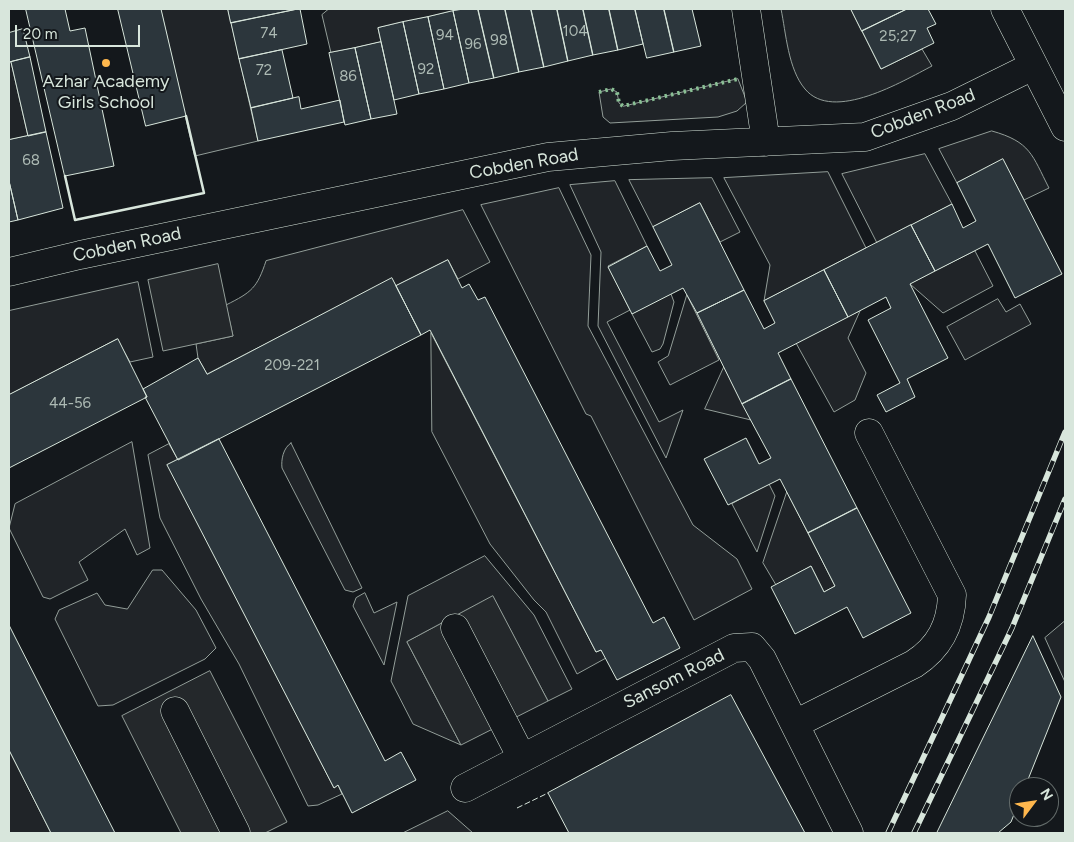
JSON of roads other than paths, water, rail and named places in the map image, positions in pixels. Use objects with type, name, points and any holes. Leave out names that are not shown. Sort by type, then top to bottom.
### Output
[{"type":"street","points":[[746,9],[766,142]]},
{"type":"street","points":[[1005,9],[1065,127]]},
{"type":"street","name":"Cobden Road","points":[[9,272],[80,255],[548,157],[672,146],[865,137],[952,106],[1033,66]]},
{"type":"street","points":[[795,724],[914,664],[928,654],[943,635],[952,611],[952,595],[869,433]]},
{"type":"street","points":[[455,628],[522,758]]},
{"type":"street","name":"Sansom Road","points":[[465,788],[734,648],[752,647],[762,659],[849,833]]},
{"type":"street","points":[[175,711],[236,833]]},
{"type":"railway","points":[[888,833],[989,617],[1065,432]]},
{"type":"railway","points":[[914,833],[1012,628],[1065,499]]},
{"type":"place","name":"Azhar Academy Girls School","points":[[106,63]]}]
